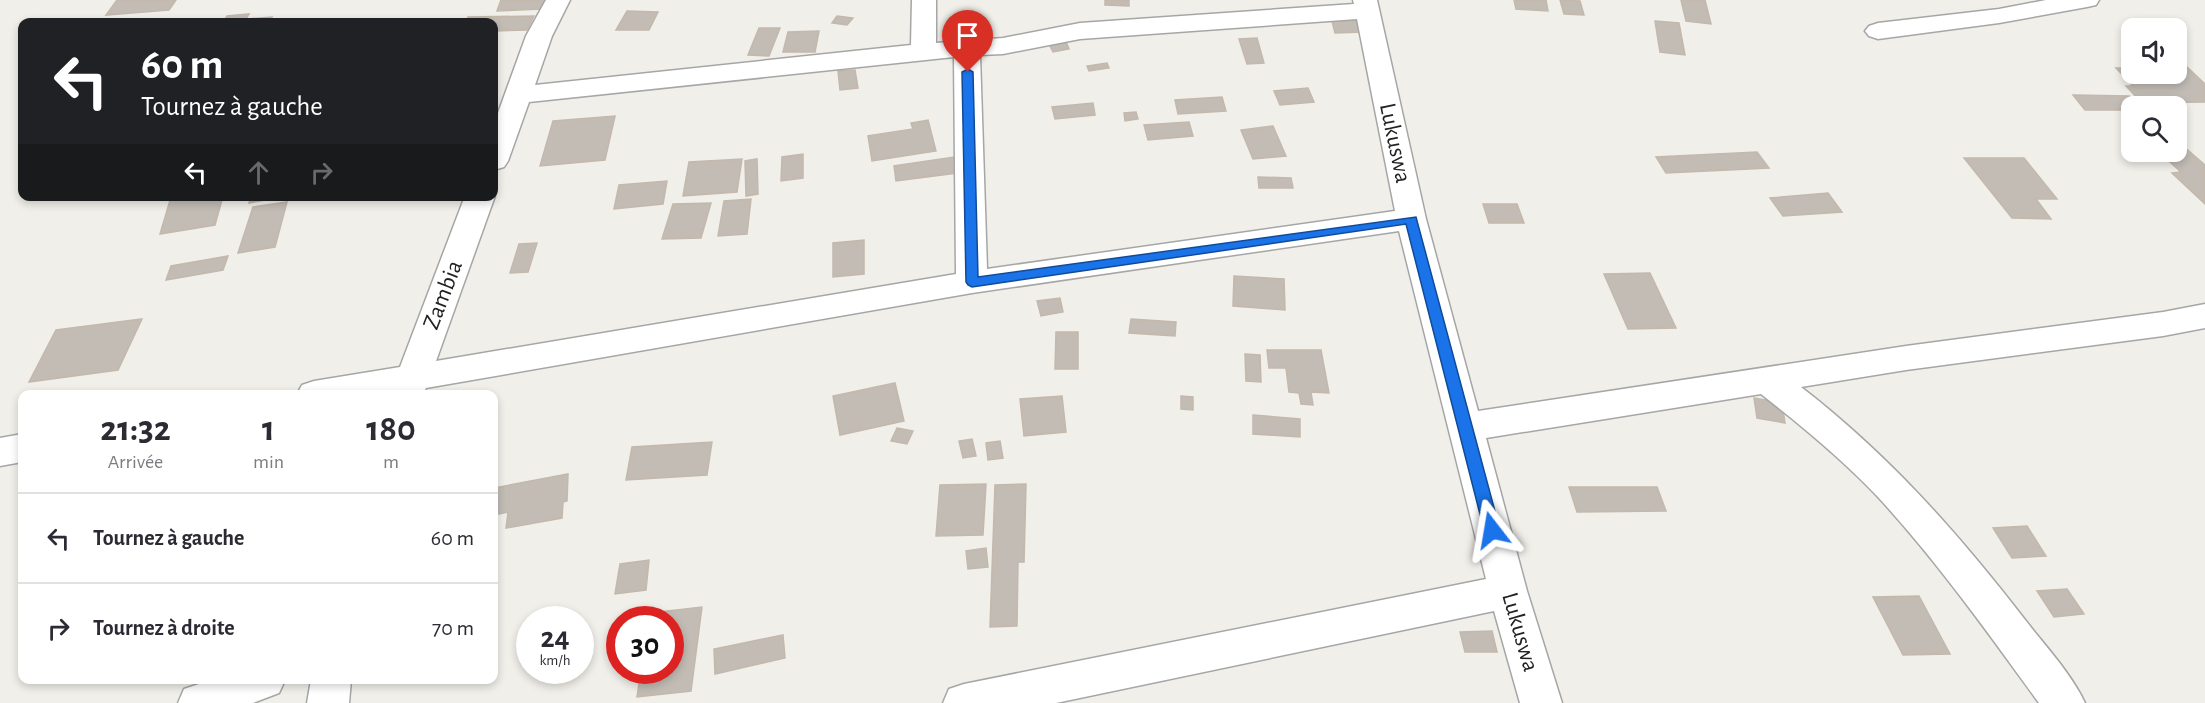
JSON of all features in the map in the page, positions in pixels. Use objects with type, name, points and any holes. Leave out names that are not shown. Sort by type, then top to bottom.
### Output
[{"type":"street","points":[[498,150],[539,36],[558,0]]},
{"type":"street","points":[[924,0],[922,32],[924,51]]},
{"type":"street","points":[[1878,31],[1999,16],[2087,0]]},
{"type":"street","points":[[519,95],[924,51],[1003,46],[1080,31],[1366,6]]},
{"type":"street","name":"Lukuswa","points":[[1366,6],[1411,219],[1508,591],[1540,703]]},
{"type":"street","points":[[967,49],[972,282]]},
{"type":"street","name":"Zambia","points":[[409,386],[478,201]]},
{"type":"street","points":[[362,390],[409,386],[972,282],[1411,219]]},
{"type":"street","points":[[1466,427],[1918,356],[2163,324],[2205,316]]},
{"type":"street","points":[[1767,380],[1823,423],[1906,502],[2000,618],[2064,703]]},
{"type":"street","points":[[0,452],[18,449]]},
{"type":"street","points":[[964,703],[1508,591]]},
{"type":"street","points":[[199,703],[254,684]]},
{"type":"street","points":[[328,703],[330,684]]},
{"type":"building","points":[[117,0],[176,0],[169,10],[106,15]]},
{"type":"building","points":[[501,0],[545,0],[541,9],[497,11]]},
{"type":"building","points":[[1105,0],[1129,0],[1129,6],[1105,5]]},
{"type":"building","points":[[1514,0],[1546,0],[1548,11],[1516,9]]},
{"type":"building","points":[[1560,0],[1580,1],[1584,15],[1564,14]]},
{"type":"building","points":[[1681,0],[1705,0],[1711,24],[1686,21]]},
{"type":"building","points":[[627,11],[658,12],[649,30],[616,30]]},
{"type":"building","points":[[249,14],[247,18],[226,18]]},
{"type":"building","points":[[534,16],[527,30],[498,31],[498,18],[468,17]]},
{"type":"building","points":[[837,16],[853,18],[847,25],[832,23]]},
{"type":"building","points":[[1358,20],[1363,32],[1335,33],[1332,21]]},
{"type":"building","points":[[1655,21],[1679,23],[1685,55],[1660,52]]},
{"type":"building","points":[[759,28],[780,28],[769,56],[748,55]]},
{"type":"building","points":[[819,31],[815,52],[783,52],[788,32]]},
{"type":"building","points":[[1257,38],[1264,63],[1247,64],[1239,39]]},
{"type":"building","points":[[1065,39],[1069,49],[1053,52],[1048,42]]},
{"type":"building","points":[[1107,63],[1109,68],[1089,71],[1087,66]]},
{"type":"building","points":[[2187,67],[2205,84],[2205,102],[2187,102],[2187,96],[2135,96],[2126,86],[2133,86],[2131,84],[2187,84]]},
{"type":"building","points":[[855,70],[858,88],[840,90],[838,71]]},
{"type":"building","points":[[1308,88],[1314,102],[1280,105],[1274,91]]},
{"type":"building","points":[[2073,95],[2129,96],[2121,96],[2121,110],[2085,110]]},
{"type":"building","points":[[1222,97],[1226,111],[1178,114],[1175,100]]},
{"type":"building","points":[[1093,103],[1095,115],[1055,119],[1052,107]]},
{"type":"building","points":[[1136,112],[1138,119],[1125,121],[1124,113]]},
{"type":"building","points":[[615,116],[605,160],[540,166],[553,121]]},
{"type":"building","points":[[928,120],[936,151],[872,161],[868,136],[913,129],[911,123]]},
{"type":"building","points":[[1189,122],[1193,136],[1148,140],[1144,125]]},
{"type":"building","points":[[1273,126],[1286,156],[1253,159],[1241,130]]},
{"type":"building","points":[[2187,149],[2205,165],[2205,204],[2172,173],[2181,172],[2170,162],[2187,162]]},
{"type":"building","points":[[1757,152],[1769,168],[1666,173],[1656,157]]},
{"type":"building","points":[[803,154],[803,178],[781,181],[782,157]]},
{"type":"building","points":[[961,156],[965,172],[896,181],[894,166]]},
{"type":"building","points":[[1964,158],[2024,158],[2057,199],[2036,199],[2051,219],[2012,218]]},
{"type":"building","points":[[742,159],[737,192],[683,196],[689,162]]},
{"type":"building","points":[[757,159],[758,194],[746,196],[745,161]]},
{"type":"building","points":[[1258,177],[1291,178],[1293,188],[1259,188]]},
{"type":"building","points":[[667,181],[663,204],[614,209],[619,185]]},
{"type":"building","points":[[1828,193],[1842,212],[1783,216],[1770,198]]},
{"type":"building","points":[[751,199],[747,234],[718,236],[724,201]]},
{"type":"building","points":[[170,201],[222,201],[215,225],[160,234]]},
{"type":"building","points":[[287,202],[275,247],[238,253],[253,207]]},
{"type":"building","points":[[711,203],[701,238],[662,239],[673,204]]},
{"type":"building","points":[[1483,204],[1517,204],[1524,223],[1489,223]]},
{"type":"building","points":[[864,240],[864,274],[833,277],[833,243]]},
{"type":"building","points":[[537,243],[528,272],[510,273],[519,244]]},
{"type":"building","points":[[228,256],[223,270],[166,280],[171,266]]},
{"type":"building","points":[[1650,273],[1676,328],[1628,329],[1604,274]]},
{"type":"building","points":[[1234,276],[1284,279],[1285,310],[1233,306]]},
{"type":"building","points":[[1060,298],[1063,312],[1041,316],[1037,301]]},
{"type":"building","points":[[142,319],[118,370],[29,382],[56,330]]},
{"type":"building","points":[[1131,319],[1176,322],[1175,336],[1129,333]]},
{"type":"building","points":[[1056,332],[1078,332],[1078,369],[1055,369]]},
{"type":"building","points":[[1267,350],[1321,350],[1329,393],[1311,392],[1313,405],[1301,404],[1299,393],[1289,392],[1286,368],[1269,368]]},
{"type":"building","points":[[1245,354],[1260,355],[1261,382],[1246,381]]},
{"type":"building","points":[[895,383],[904,421],[840,435],[833,396]]},
{"type":"building","points":[[1062,396],[1066,432],[1024,436],[1020,399]]},
{"type":"building","points":[[1181,396],[1193,397],[1193,410],[1181,409]]},
{"type":"building","points":[[1754,398],[1782,403],[1785,423],[1757,418]]},
{"type":"building","points":[[1253,415],[1300,419],[1300,437],[1253,434]]},
{"type":"building","points":[[897,428],[913,431],[907,444],[891,441]]},
{"type":"building","points":[[972,439],[976,456],[963,458],[959,441]]},
{"type":"building","points":[[1000,441],[1003,458],[988,460],[986,443]]},
{"type":"building","points":[[712,442],[707,475],[626,480],[632,447]]},
{"type":"building","points":[[568,474],[567,501],[563,502],[562,518],[506,528],[508,512],[498,514],[498,487]]},
{"type":"building","points":[[986,484],[983,535],[936,536],[940,485]]},
{"type":"building","points":[[1026,484],[1024,562],[1018,562],[1017,626],[990,627],[995,485]]},
{"type":"building","points":[[1569,487],[1657,487],[1666,511],[1577,512]]},
{"type":"building","points":[[2027,526],[2046,556],[2012,558],[1993,528]]},
{"type":"building","points":[[986,548],[988,567],[968,569],[966,551]]},
{"type":"building","points":[[649,560],[646,590],[615,594],[620,564]]},
{"type":"building","points":[[2067,589],[2084,614],[2054,617],[2037,591]]},
{"type":"building","points":[[1919,596],[1950,654],[1903,655],[1873,597]]},
{"type":"building","points":[[702,607],[691,691],[637,697],[639,684],[684,684],[684,609]]},
{"type":"building","points":[[1492,631],[1497,652],[1465,652],[1460,632]]},
{"type":"building","points":[[783,635],[785,658],[715,674],[714,649]]},
{"type":"route","points":[[968,72],[972,282],[1411,219],[1492,530]]}]
